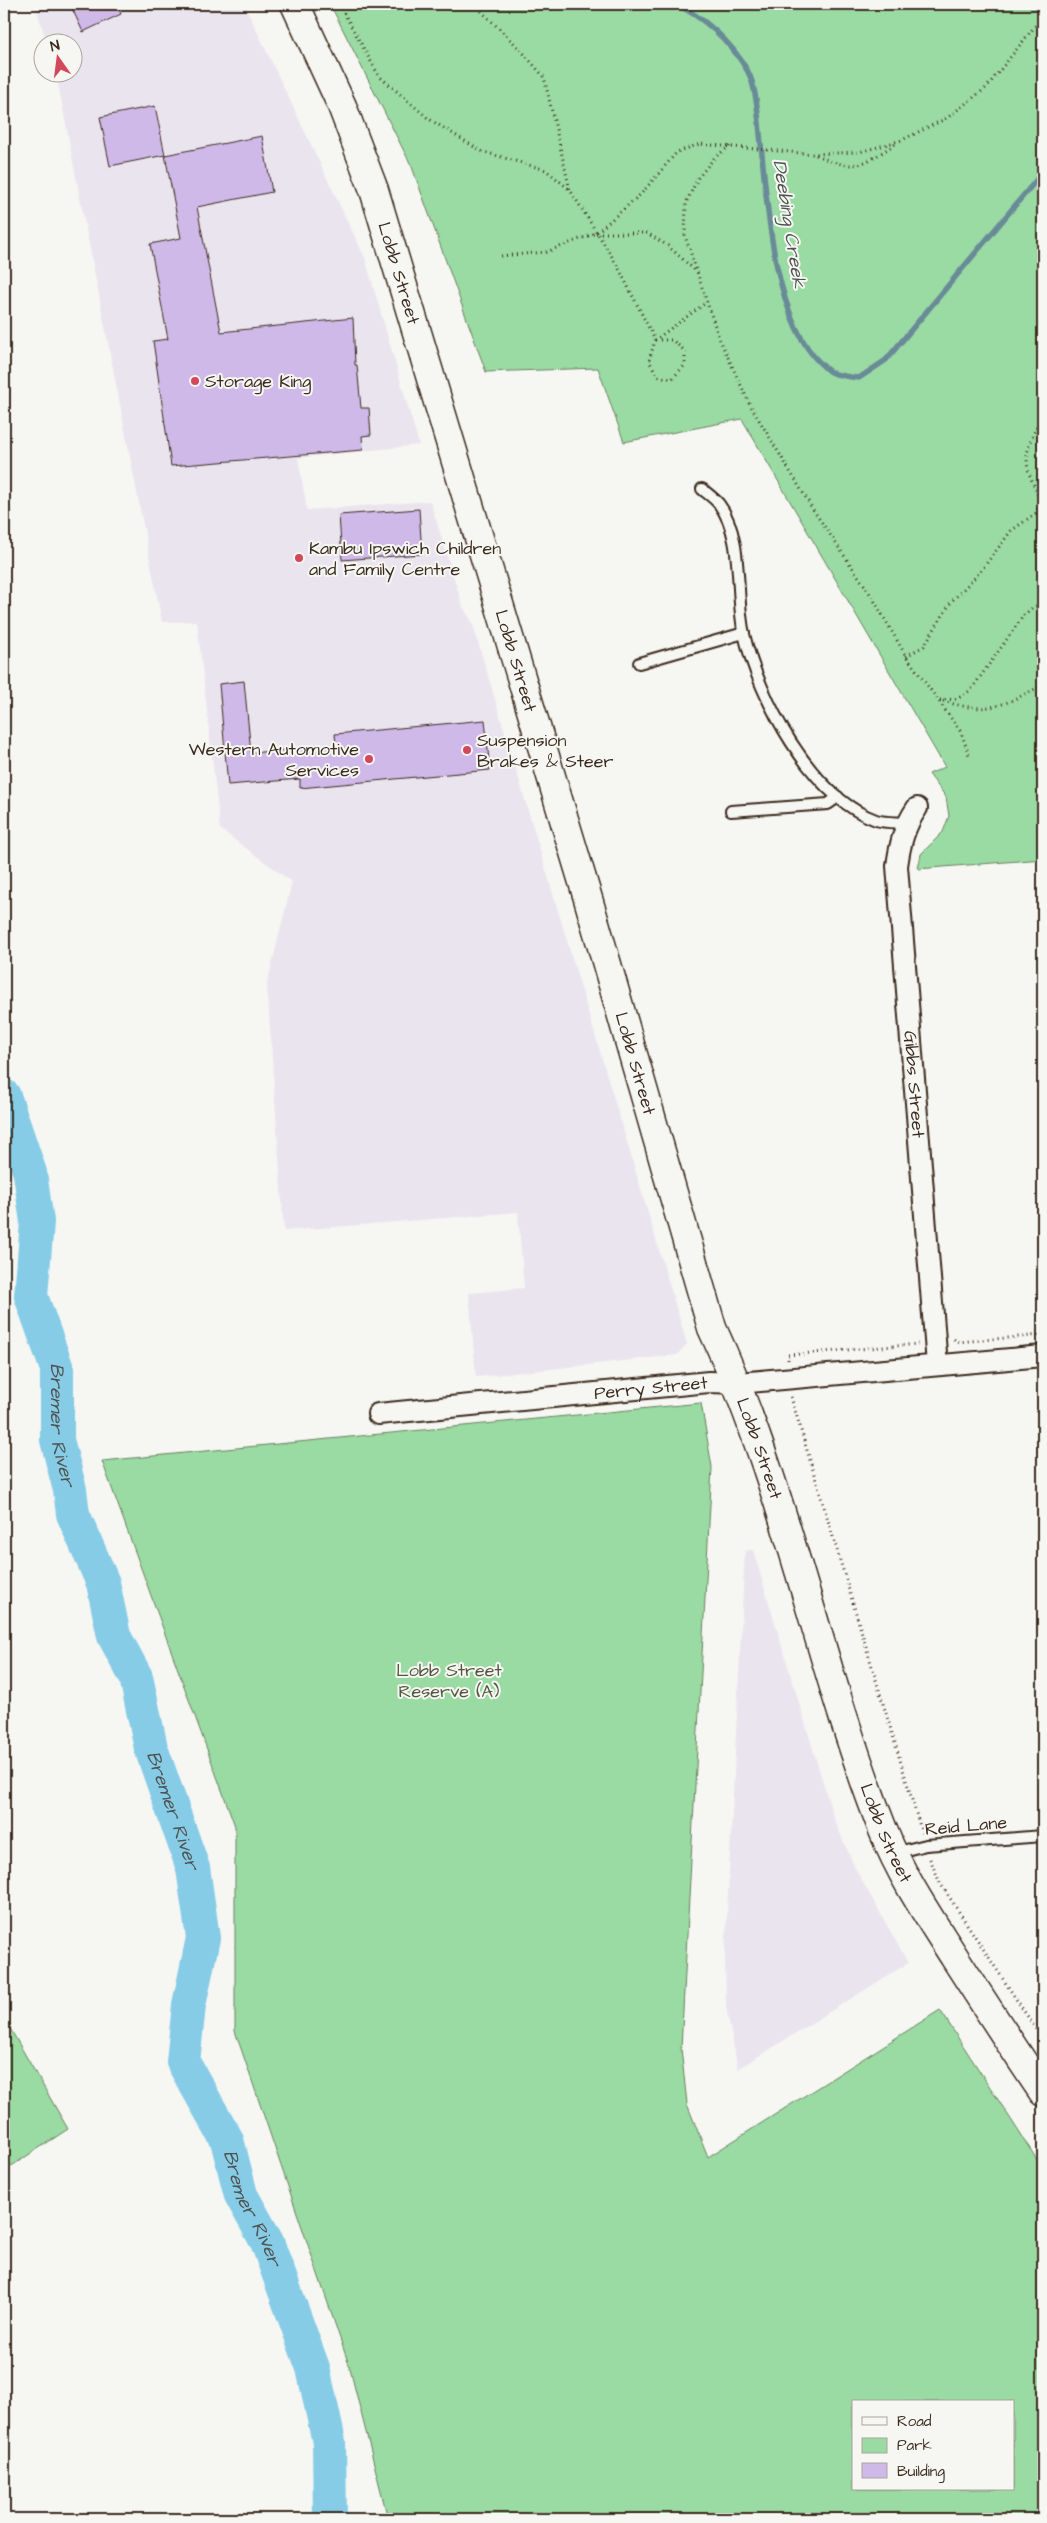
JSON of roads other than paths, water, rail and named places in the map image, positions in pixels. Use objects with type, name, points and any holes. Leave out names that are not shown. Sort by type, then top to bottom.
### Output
[{"type":"main road","name":"Lobb Street","points":[[295,4],[359,147],[390,240],[589,902],[712,1328],[738,1383],[768,1467],[861,1770],[893,1854],[916,1898],[1043,2092]]},
{"type":"street","name":"Gibbs Street","points":[[912,816],[897,866],[937,1365]]},
{"type":"street","name":"Perry Street","points":[[378,1414],[710,1382],[738,1383],[1043,1356]]},
{"type":"lane","points":[[702,488],[718,504],[731,533],[738,572],[744,633],[762,691],[780,725],[798,752],[838,797],[877,820],[912,816]]},
{"type":"lane","points":[[639,663],[744,633]]},
{"type":"lane","points":[[731,811],[828,804],[838,797]]},
{"type":"lane","name":"Reid Lane","points":[[893,1854],[926,1845],[1043,1836]]},
{"type":"waterway","name":"Deebing Creek","points":[[675,4],[686,9],[716,31],[741,60],[750,77],[757,106],[770,229],[783,291],[793,320],[805,344],[828,371],[842,376],[859,378],[886,360],[1043,172]]},
{"type":"waterway","name":"Bremer River","points":[[4,1096],[30,1173],[37,1222],[31,1296],[57,1369],[57,1440],[70,1490],[73,1514],[103,1583],[114,1636],[136,1677],[151,1748],[193,1868],[203,1938],[189,2005],[183,2062],[227,2140],[241,2195],[267,2242],[313,2368],[329,2442],[330,2519]]},
{"type":"place","name":"Storage King","points":[[195,381]]},
{"type":"place","name":"Kambu Ipswich Children and Family Centre","points":[[299,558]]},
{"type":"place","name":"Suspension Brakes & Steer","points":[[467,750]]},
{"type":"place","name":"Western Automotive Services","points":[[369,759]]},
{"type":"park label","name":"Lobb Street Reserve (A)","points":[[449,1680]]}]
